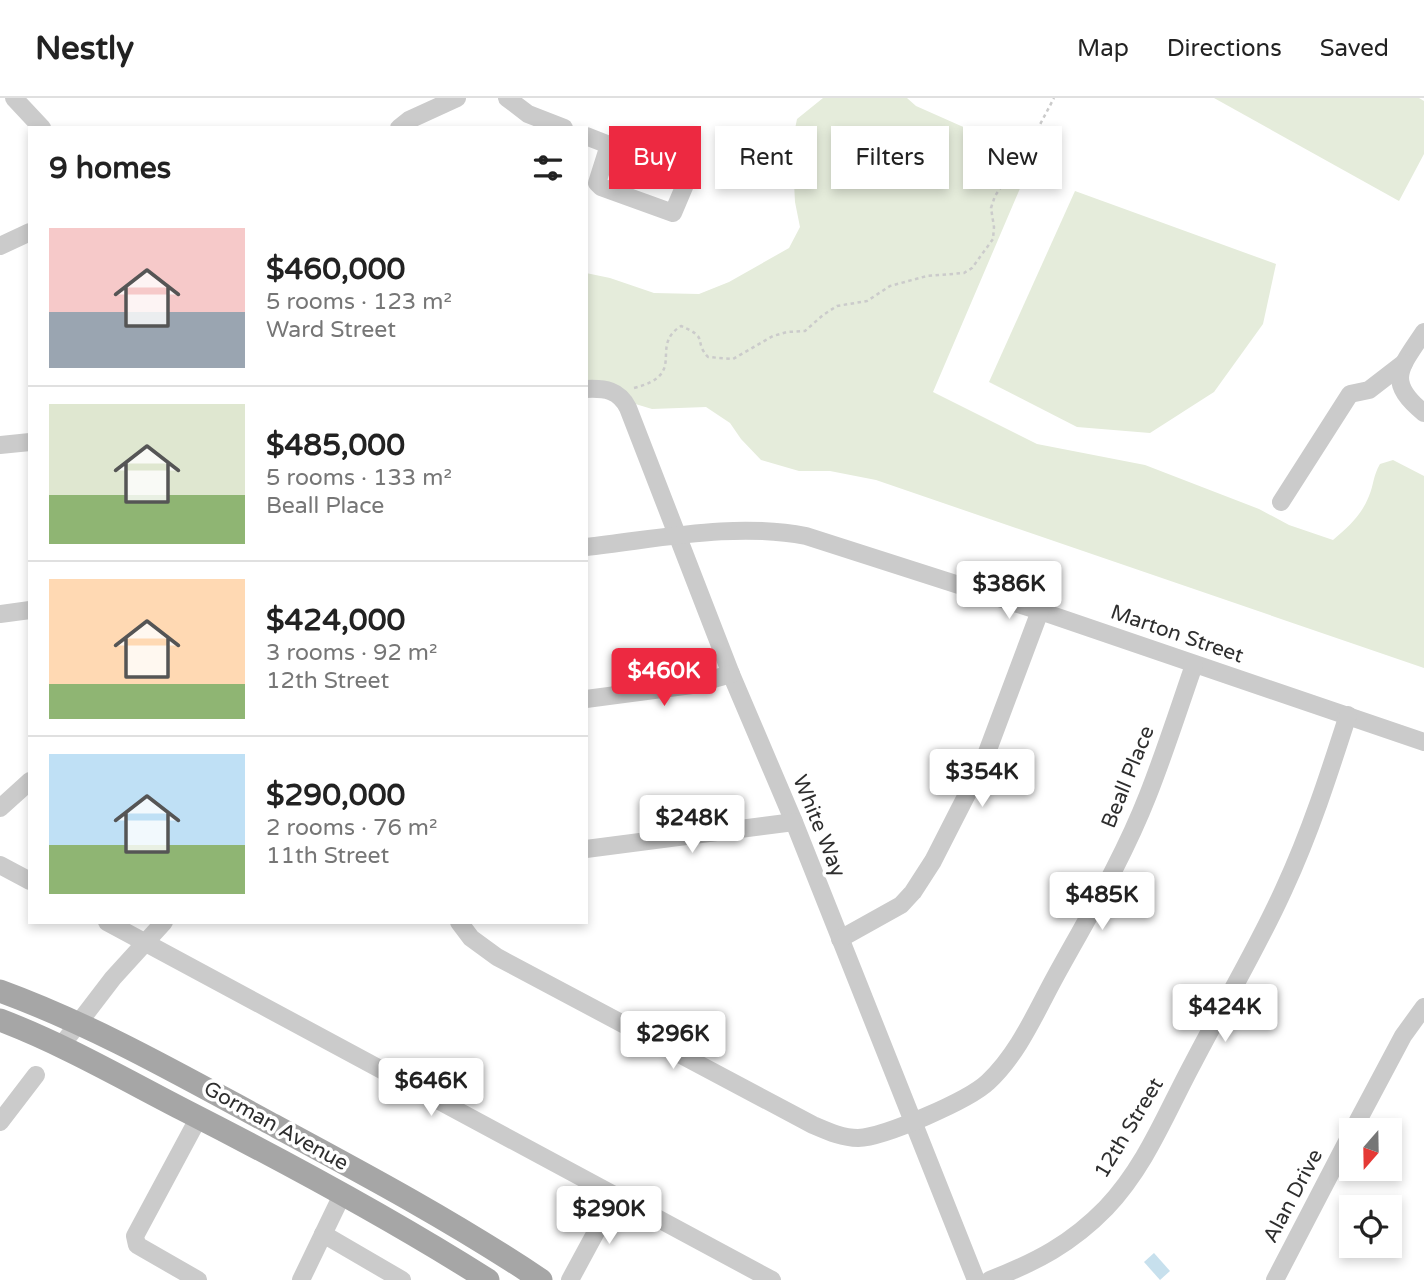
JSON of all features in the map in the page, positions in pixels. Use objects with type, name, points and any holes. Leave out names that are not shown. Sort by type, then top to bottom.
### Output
[{"type":"main road","name":"Gorman Avenue","points":[[0,991],[79,1023],[335,1158],[474,1237],[541,1280]]},
{"type":"main road","name":"Gorman Avenue","points":[[0,1020],[61,1046],[199,1118],[429,1243],[488,1280]]},
{"type":"street","points":[[15,98],[40,126]]},
{"type":"street","points":[[401,126],[457,98]]},
{"type":"street","points":[[507,98],[525,121],[553,126]]},
{"type":"street","points":[[588,137],[609,145],[682,174],[687,180],[673,213],[601,187],[597,183],[609,145]]},
{"type":"street","points":[[0,246],[28,233]]},
{"type":"street","points":[[1424,332],[1399,375],[1399,385],[1412,404],[1424,413]]},
{"type":"street","points":[[1281,502],[1350,394],[1369,390],[1404,363]]},
{"type":"street","points":[[588,389],[604,389],[615,393]]},
{"type":"street","name":"White Way","points":[[615,393],[624,400],[628,408],[731,674],[794,822],[976,1280]]},
{"type":"street","points":[[0,445],[28,442]]},
{"type":"street","name":"Marton Street","points":[[588,547],[752,530],[806,536],[1040,611],[1424,742]]},
{"type":"street","points":[[0,614],[28,610]]},
{"type":"street","points":[[840,939],[901,905],[924,876],[983,763],[1040,611]]},
{"type":"street","name":"Beall Place","points":[[460,924],[471,938],[497,957],[813,1125],[834,1134],[857,1138],[888,1131],[975,1093],[1010,1057],[1129,837],[1147,796],[1194,665]]},
{"type":"street","points":[[588,699],[692,685],[731,674]]},
{"type":"street","name":"12th Street","points":[[990,1280],[1035,1261],[1072,1238],[1107,1206],[1137,1168],[1167,1116],[1283,892],[1324,789],[1348,715]]},
{"type":"street","points":[[0,808],[28,783]]},
{"type":"street","points":[[588,849],[794,822]]},
{"type":"street","points":[[0,865],[28,880]]},
{"type":"street","points":[[111,924],[772,1280]]},
{"type":"street","points":[[61,1046],[113,978],[162,924]]},
{"type":"street","name":"Alan Drive","points":[[1359,1118],[1403,1036],[1424,1007]]},
{"type":"street","points":[[0,1122],[36,1075]]},
{"type":"street","points":[[198,1280],[146,1252],[137,1245],[135,1236],[199,1118]]},
{"type":"street","name":"Alan Drive","points":[[1275,1280],[1339,1157]]},
{"type":"street","points":[[301,1280],[342,1195]]},
{"type":"street","points":[[570,1280],[616,1195]]},
{"type":"street","points":[[323,1234],[402,1280]]},
{"type":"path","points":[[615,393],[648,384],[657,378],[665,369],[666,342],[671,332],[681,326],[694,331],[701,339],[702,351],[708,357],[733,359],[773,336],[805,331],[837,306],[867,300],[890,286],[927,276],[964,274],[972,268],[993,239],[991,208],[995,196],[1027,149],[1054,98]]},
{"type":"green space","points":[[823,98],[907,98],[916,106],[963,127],[963,189],[1020,189],[933,392],[1037,444],[1145,465],[1259,509],[1289,525],[1333,540],[1362,509],[1380,464],[1393,460],[1424,476],[1424,668],[876,480],[830,471],[799,471],[761,460],[730,423],[706,407],[652,409],[588,390],[588,273],[654,293],[699,294],[729,282],[789,248],[800,227],[794,189],[817,189],[817,126],[796,126],[797,119]]},
{"type":"green space","points":[[1214,98],[1419,98],[1424,101],[1424,154],[1399,201]]},
{"type":"green space","points":[[1075,191],[1276,264],[1263,324],[1214,392],[1150,433],[1077,427],[989,382]]},
{"type":"water","points":[[1154,1253],[1170,1271],[1160,1280],[1144,1262]]}]
